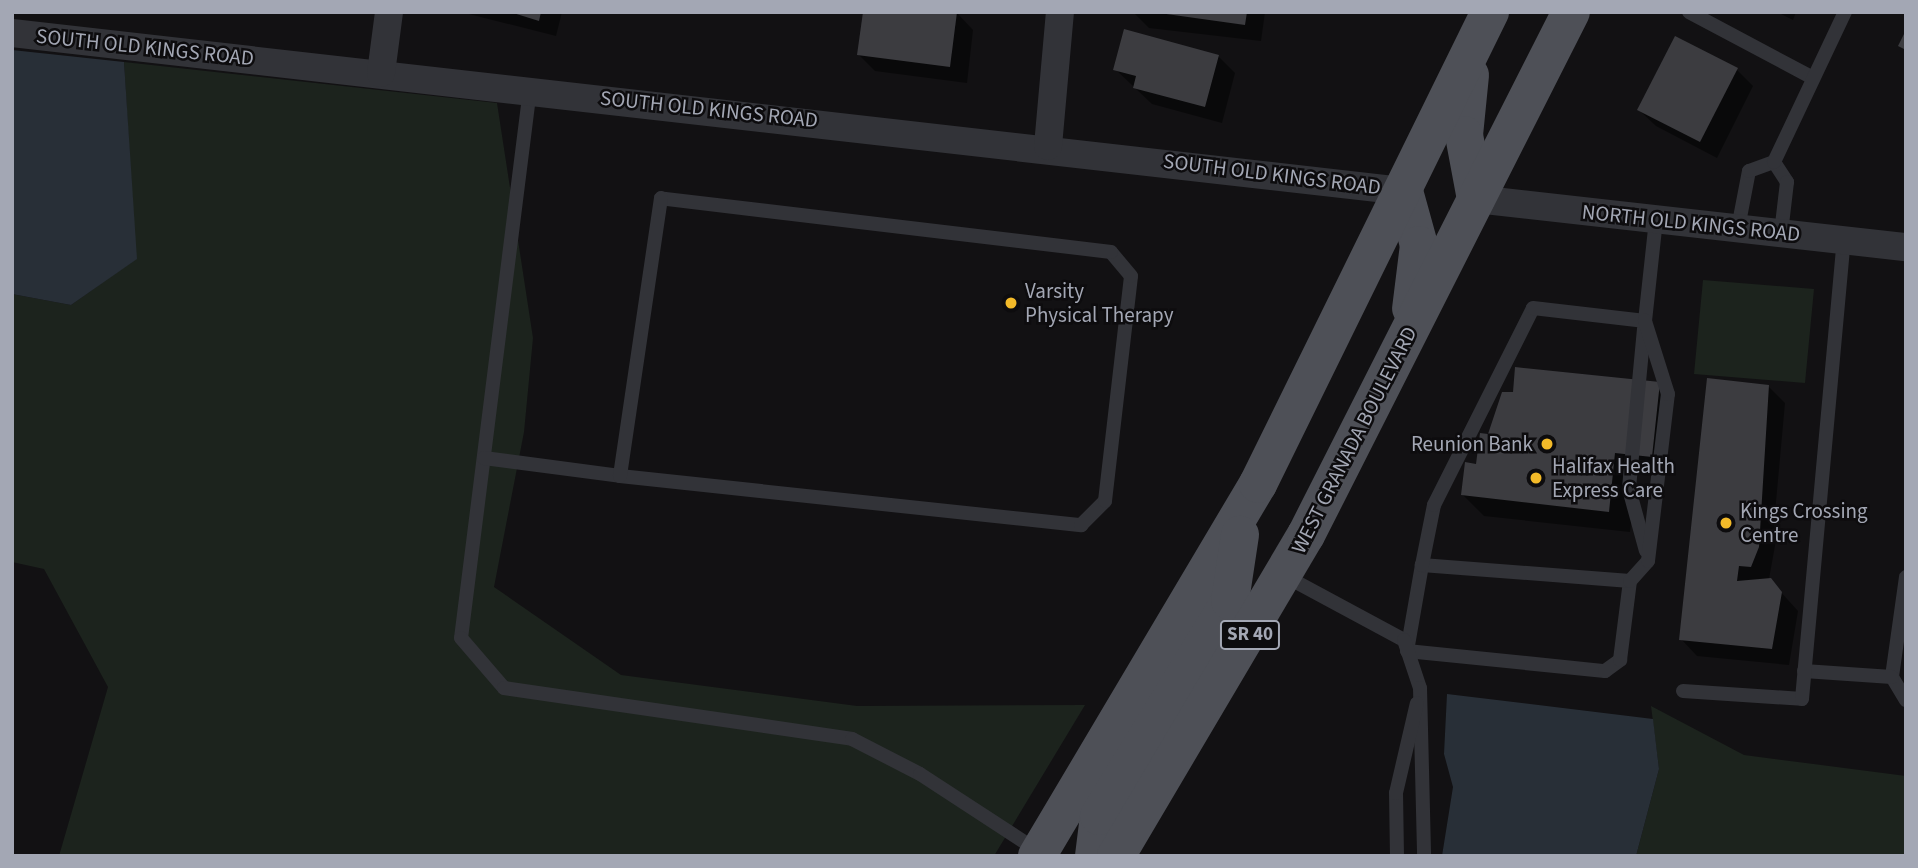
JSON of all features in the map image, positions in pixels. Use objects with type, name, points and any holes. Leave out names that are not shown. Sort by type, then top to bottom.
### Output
[{"type":"main road","name":"WEST GRANADA BOULEVARD","points":[[1116,856],[1283,576],[1571,12]]},
{"type":"main road","points":[[1476,199],[1464,135],[1482,29]]},
{"type":"main road","points":[[1039,855],[1244,509],[1482,29]]},
{"type":"main road","points":[[1404,191],[1419,246],[1408,335]]},
{"type":"main road","points":[[1094,856],[1099,816],[1230,601],[1244,509]]},
{"type":"street","points":[[381,73],[389,12]]},
{"type":"street","points":[[1048,146],[1060,12]]},
{"type":"street","name":"SOUTH OLD KINGS ROAD","points":[[12,33],[1048,146],[1404,191]]},
{"type":"street","name":"NORTH OLD KINGS ROAD","points":[[1476,199],[1906,247]]},
{"type":"lane","points":[[1689,12],[1813,78]]},
{"type":"lane","points":[[1738,228],[1749,171],[1774,162],[1845,12]]},
{"type":"lane","points":[[530,89],[461,638],[504,688],[852,738],[920,774],[1039,855]]},
{"type":"lane","points":[[1774,162],[1787,182],[1781,233]]},
{"type":"lane","points":[[484,458],[620,476],[1081,525],[1105,501],[1131,276],[1111,253],[661,198],[620,476]]},
{"type":"lane","points":[[1648,561],[1629,489],[1656,219]]},
{"type":"lane","points":[[1683,691],[1802,699],[1844,240]]},
{"type":"lane","points":[[1407,651],[1434,505],[1533,307],[1645,321]]},
{"type":"lane","points":[[1407,651],[1613,668],[1620,660],[1630,581],[1648,561],[1668,394],[1645,321]]},
{"type":"lane","points":[[1422,565],[1630,581]]},
{"type":"lane","points":[[1283,576],[1404,640],[1420,688],[1424,856]]},
{"type":"lane","points":[[1906,577],[1892,677],[1906,700]]},
{"type":"lane","points":[[1804,671],[1892,677]]},
{"type":"lane","points":[[1397,856],[1396,793],[1420,688]]},
{"type":"shaded area","points":[[12,50],[124,62],[137,259],[71,305],[12,294]]},
{"type":"shaded area","points":[[124,62],[497,103],[533,338],[524,432],[494,587],[621,675],[857,706],[1085,705],[994,856],[59,856],[108,687],[44,569],[12,562],[12,294],[71,305],[136,259]]},
{"type":"shaded area","points":[[1703,280],[1814,289],[1805,383],[1694,374]]},
{"type":"shaded area","points":[[1447,694],[1653,719],[1659,769],[1636,856],[1442,856],[1453,787],[1444,754]]},
{"type":"shaded area","points":[[1651,706],[1744,755],[1906,776],[1906,856],[1636,856],[1659,769]]},
{"type":"building","points":[[510,12],[541,12],[539,21]]},
{"type":"building","points":[[863,12],[957,12],[950,67],[857,55]]},
{"type":"building","points":[[1152,12],[1247,12],[1245,25]]},
{"type":"building","points":[[1124,29],[1219,55],[1205,107],[1133,88],[1136,76],[1113,70]]},
{"type":"building","points":[[1906,30],[1906,50],[1898,46]]},
{"type":"building","points":[[1675,36],[1738,68],[1700,142],[1637,110]]},
{"type":"building","name":"Reunion Bank","points":[[1515,367],[1660,382],[1652,457],[1615,453],[1609,512],[1461,495],[1465,462],[1476,464],[1480,433],[1488,434],[1502,392],[1513,392]]},
{"type":"building","name":"Kings Crossing Centre","points":[[1707,378],[1769,385],[1759,547],[1751,567],[1739,566],[1737,581],[1771,578],[1782,592],[1772,649],[1679,640]]},
{"type":"place","name":"Varsity Physical Therapy","points":[[1011,303]]},
{"type":"place","name":"Reunion Bank","points":[[1547,444]]},
{"type":"place","name":"Halifax Health Express Care","points":[[1536,478]]},
{"type":"place","name":"Kings Crossing Centre","points":[[1726,523]]}]
